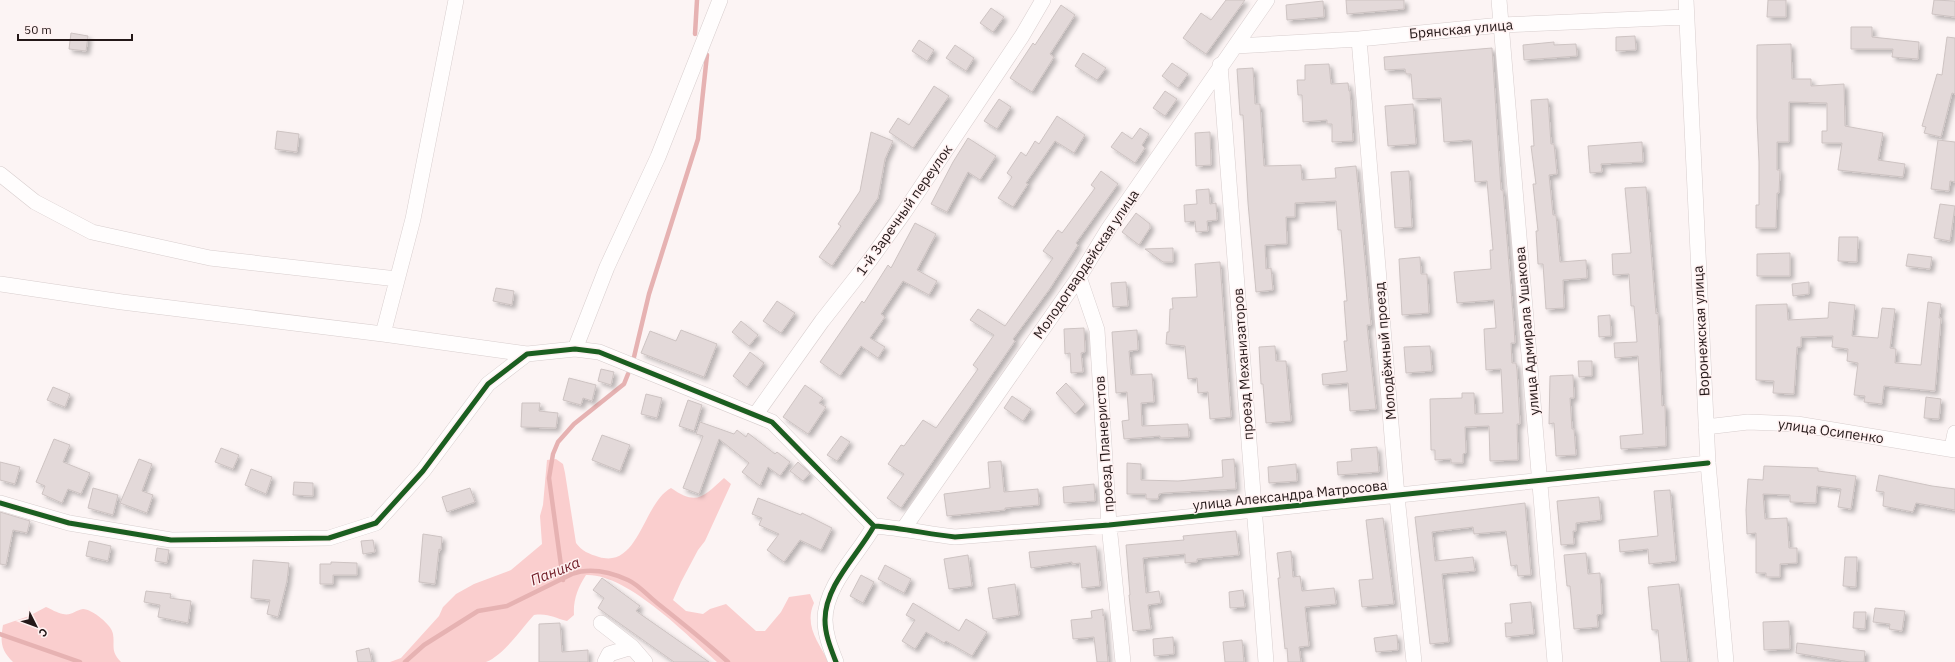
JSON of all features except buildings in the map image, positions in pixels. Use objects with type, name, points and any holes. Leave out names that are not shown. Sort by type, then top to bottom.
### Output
[{"type":"street","points":[[383,334],[413,219],[456,0]]},
{"type":"street","points":[[576,349],[606,267],[658,157],[720,0]]},
{"type":"street","name":"1-й Заречный переулок","points":[[756,414],[822,321],[870,260],[903,214],[1022,36],[1043,0]]},
{"type":"street","name":"Молодогвардейская улица","points":[[904,528],[1079,277],[1109,228],[1220,65],[1236,46],[1267,0]]},
{"type":"street","name":"улица Адмирала Ушакова","points":[[1499,0],[1539,482],[1556,662]]},
{"type":"street","name":"Воронежская улица","points":[[1686,0],[1708,463],[1726,662]]},
{"type":"street","name":"Брянская улица","points":[[1236,46],[1359,39],[1501,25],[1686,17]]},
{"type":"street","name":"Молодёжный проезд","points":[[1359,39],[1397,496],[1414,662]]},
{"type":"street","name":"проезд Механизаторов","points":[[1220,65],[1253,510],[1266,662]]},
{"type":"street","points":[[0,174],[35,202],[92,232],[210,258],[397,279]]},
{"type":"street","name":"проезд Планеристов","points":[[1079,277],[1096,330],[1109,525],[1123,662]]},
{"type":"street","points":[[0,284],[122,302],[383,334],[527,354],[576,349],[599,352],[756,414],[772,422],[874,526],[831,594],[825,620],[829,645],[836,662]]},
{"type":"street","points":[[0,503],[69,523],[171,540],[329,538],[376,523],[423,471],[488,384],[527,354]]},
{"type":"street","name":"улица Осипенко","points":[[1706,427],[1748,422],[1797,424],[1953,449]]},
{"type":"street","points":[[1953,449],[1955,432]]},
{"type":"street","name":"улица Александра Матросова","points":[[874,526],[904,528],[930,534],[955,537],[1109,525],[1539,482],[1708,463]]},
{"type":"street","points":[[601,623],[632,647],[645,662]]},
{"type":"street","points":[[605,662],[609,654],[632,647]]},
{"type":"shaded area","points":[[556,459],[563,464],[576,543],[586,552],[599,557],[612,558],[623,553],[640,533],[654,507],[662,496],[671,488],[680,494],[694,498],[699,497],[711,490],[724,478],[731,484],[705,541],[698,550],[673,600],[686,611],[703,614],[710,609],[726,604],[756,631],[765,631],[781,612],[789,597],[810,594],[814,603],[811,611],[811,626],[829,662],[717,662],[674,623],[638,595],[620,584],[602,577],[586,575],[574,604],[574,615],[567,621],[548,615],[534,615],[506,648],[493,659],[486,662],[390,662],[401,658],[439,616],[443,607],[456,594],[474,584],[511,570],[542,544],[540,516],[543,505],[547,460]]},
{"type":"shaded area","points":[[46,607],[63,614],[69,614],[83,609],[96,615],[112,630],[115,655],[121,662],[13,662],[6,654],[2,645],[3,625],[29,616]]},
{"type":"waterway","points":[[695,34],[697,0]]},
{"type":"waterway","points":[[634,357],[649,294],[698,139],[707,55]]},
{"type":"waterway","points":[[563,580],[549,478],[553,454],[558,442],[574,424],[624,384],[628,374]]},
{"type":"waterway","name":"Паника","points":[[405,662],[424,645],[478,611],[507,606],[572,574],[586,571],[600,571],[628,580],[636,585],[728,662]]},
{"type":"waterway","name":"Паника","points":[[0,634],[80,662]]},
{"type":"cycle path","points":[[0,503],[69,523],[171,540],[329,538],[376,523],[423,471],[488,384],[527,354],[575,349],[599,352],[772,422],[874,526],[836,583],[826,607],[826,631],[836,662]]},
{"type":"cycle path","points":[[874,526],[955,537],[1109,525],[1708,463]]}]
